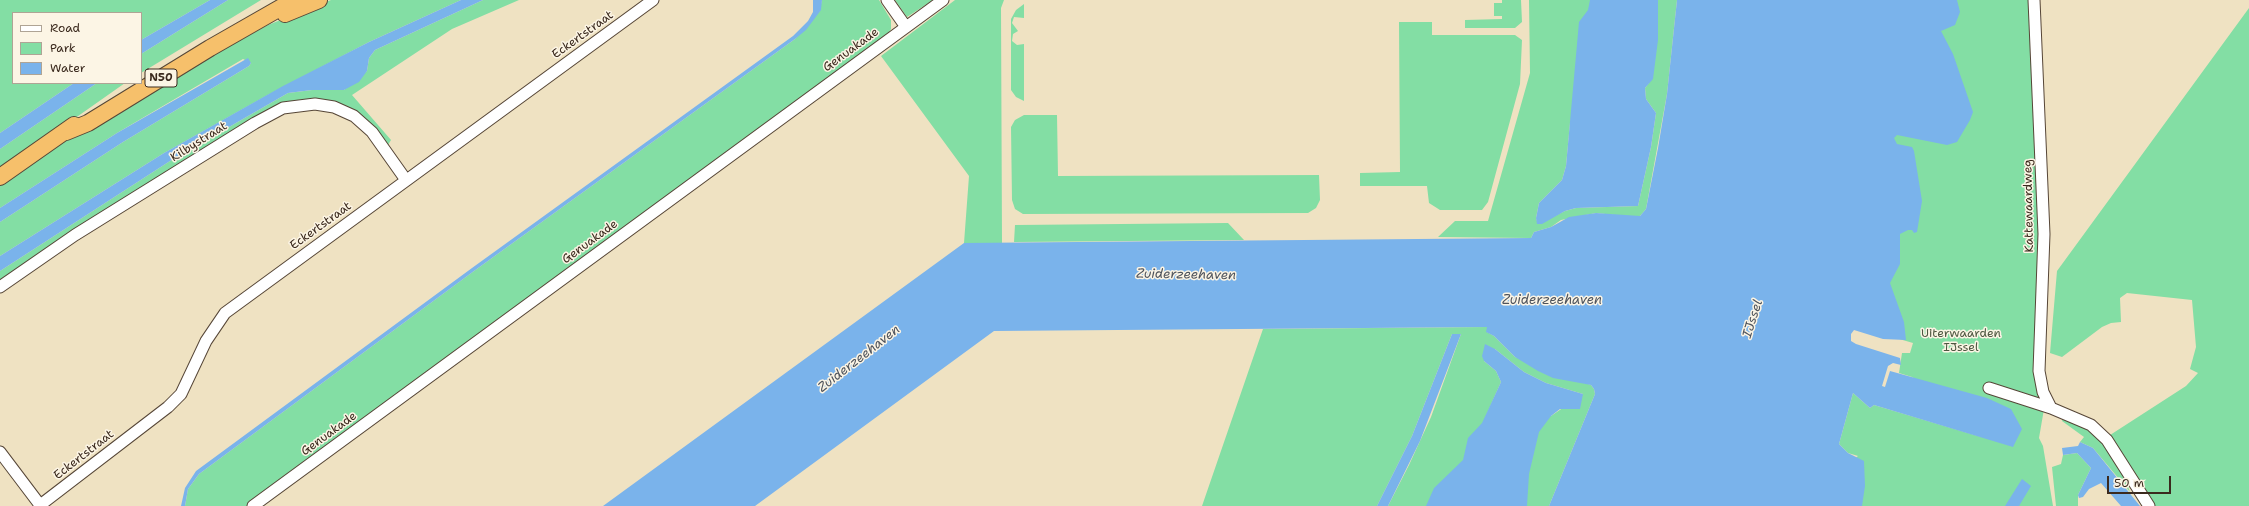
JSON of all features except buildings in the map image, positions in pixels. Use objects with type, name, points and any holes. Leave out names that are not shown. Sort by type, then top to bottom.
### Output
[{"type":"highway","name":"N50","points":[[142,78],[277,0]]},
{"type":"highway","name":"N50","points":[[66,132],[88,123],[294,0]]},
{"type":"highway","name":"N50","points":[[235,34],[319,0]]},
{"type":"highway","name":"N50","points":[[0,177],[66,132],[84,116],[133,84]]},
{"type":"street","name":"Eckertstraat","points":[[40,506],[168,407],[181,394],[206,341],[225,313],[653,0]]},
{"type":"street","points":[[886,0],[906,27]]},
{"type":"street","name":"Genuakade","points":[[253,506],[943,0]]},
{"type":"street","name":"Kattewaardweg","points":[[2034,0],[2044,234],[2039,371],[2043,392],[2051,408]]},
{"type":"street","name":"Kilbystraat","points":[[0,288],[75,235],[255,123],[283,108],[315,104],[334,107],[354,116],[372,132],[406,180]]},
{"type":"street","points":[[1989,388],[2051,408],[2091,425],[2102,434],[2149,506]]},
{"type":"street","points":[[0,452],[40,506]]},
{"type":"green space","points":[[0,0],[210,0],[142,39],[142,12],[12,12],[12,84],[73,84],[0,133]]},
{"type":"green space","points":[[228,0],[261,0],[142,72],[142,53]]},
{"type":"green space","points":[[331,0],[461,0],[369,42],[266,96],[164,153],[0,256],[0,222],[123,142],[249,66],[251,63],[243,59],[117,133],[0,208],[0,182],[43,153],[211,56],[268,25]]},
{"type":"green space","points":[[483,0],[519,0],[452,29],[352,95],[391,140],[388,145],[321,101],[304,99],[285,102],[263,113],[0,283],[0,271],[170,161],[288,93],[312,90],[344,90],[367,71],[369,58],[375,50]]},
{"type":"green space","points":[[822,0],[879,0],[891,20],[891,29],[888,34],[256,497],[247,506],[185,506],[188,489],[199,474],[474,271],[795,39],[819,12]]},
{"type":"green space","points":[[895,0],[933,0],[907,17]]},
{"type":"green space","points":[[955,0],[1004,0],[1001,8],[1002,243],[964,243],[969,176],[881,56]]},
{"type":"green space","points":[[1502,0],[1521,0],[1522,22],[1515,28],[1465,28],[1465,20],[1502,19],[1502,16],[1494,16],[1494,3],[1502,3]]},
{"type":"green space","points":[[1529,0],[1677,0],[1667,94],[1646,209],[1640,216],[1633,217],[1596,213],[1561,220],[1551,227],[1534,232],[1531,238],[1438,237],[1455,221],[1488,221],[1530,73]],"holes":[[[1649,83],[1645,88],[1646,99],[1656,113],[1651,147],[1638,206],[1576,208],[1565,211],[1538,224],[1536,218],[1539,203],[1562,180],[1566,166],[1570,123]]]},
{"type":"green space","name":"Uiterwaarden IJssel","points":[[1907,0],[2031,0],[2039,168],[2044,409],[2039,438],[2043,446],[2053,506],[1792,506],[1858,456],[1848,453],[1839,444],[1853,393],[1870,408],[1874,405],[1978,436],[2011,443],[1912,377],[1899,373],[1902,353],[1910,353],[1913,343],[1851,325]]},
{"type":"green space","points":[[1024,4],[1024,18],[1014,17],[1012,23],[1018,31],[1013,34],[1012,41],[1017,45],[1024,44],[1024,101],[1016,97],[1011,90],[1011,19],[1016,10]]},
{"type":"green space","points":[[2249,8],[2249,506],[2152,506],[2107,437],[2186,386],[2198,373],[2190,369],[2196,347],[2192,300],[2127,293],[2120,298],[2121,322],[2111,323],[2102,327],[2062,357],[2050,353],[2057,271]]},
{"type":"green space","points":[[1399,22],[1432,22],[1432,35],[1515,35],[1522,40],[1520,84],[1488,202],[1482,210],[1440,210],[1429,203],[1427,186],[1360,186],[1360,173],[1400,172]]},
{"type":"green space","points":[[96,84],[124,84],[0,171],[0,149]]},
{"type":"green space","points":[[1024,115],[1057,115],[1058,176],[1319,175],[1320,200],[1316,208],[1308,213],[1023,214],[1015,209],[1012,200],[1011,127],[1015,120]]},
{"type":"green space","points":[[1228,223],[1244,240],[1014,242],[1015,225]]},
{"type":"green space","points":[[1487,327],[1487,332],[1494,336],[1515,357],[1591,385],[1595,394],[1549,506],[1388,506],[1431,417],[1461,334],[1452,334],[1412,436],[1377,506],[1202,506],[1263,329]],"holes":[[[1495,349],[1524,372],[1546,383],[1583,394],[1551,416],[1485,418],[1501,382],[1496,371],[1484,361]]]},
{"type":"green space","points":[[2063,416],[2086,427],[2099,438],[2122,471],[2130,492],[2093,448],[2080,442],[2084,437],[2062,421]]},
{"type":"green space","points":[[2077,453],[2091,468],[2078,495],[2078,506],[2056,506],[2052,467],[2061,464],[2063,455]]},
{"type":"water","points":[[210,0],[228,0],[142,53],[142,39]]},
{"type":"water","points":[[461,0],[483,0],[375,50],[369,58],[367,71],[359,82],[344,90],[312,90],[288,93],[170,161],[0,271],[0,256],[164,153],[283,86],[369,42]]},
{"type":"water","points":[[813,0],[822,0],[821,10],[806,30],[795,39],[474,271],[199,474],[188,489],[185,506],[181,506],[185,488],[196,471],[472,268],[793,36],[808,21],[813,12]]},
{"type":"water","points":[[1590,0],[1658,0],[1658,40],[1653,79],[1645,88],[1646,99],[1656,113],[1651,147],[1638,206],[1576,208],[1565,211],[1542,224],[1537,224],[1536,218],[1539,203],[1562,180],[1566,166],[1579,22],[1588,10]]},
{"type":"water","points":[[1677,0],[1957,0],[1960,12],[1955,25],[1941,31],[1953,54],[1973,112],[1970,120],[1957,142],[1947,145],[1897,135],[1894,138],[1897,144],[1912,147],[1914,151],[1922,201],[1917,232],[1914,233],[1912,230],[1908,230],[1900,234],[1900,264],[1890,283],[1904,322],[1906,340],[1883,339],[1854,330],[1851,334],[1851,341],[1900,358],[1901,365],[1893,363],[1888,366],[1882,386],[1885,387],[1890,371],[1987,398],[2011,409],[2022,429],[2013,447],[1874,405],[1870,408],[1853,393],[1839,444],[1848,453],[1864,461],[1865,486],[1862,506],[1549,506],[1595,394],[1594,389],[1591,385],[1553,378],[1538,371],[1515,357],[1494,336],[1486,332],[1487,327],[994,331],[755,506],[603,506],[964,243],[1531,238],[1534,232],[1551,227],[1569,217],[1596,213],[1640,216],[1646,209],[1658,148],[1667,94]]},
{"type":"water","points":[[248,58],[251,63],[249,66],[123,142],[0,222],[0,208],[117,133]]},
{"type":"water","points":[[73,84],[96,84],[0,149],[0,133]]},
{"type":"water","points":[[1452,334],[1461,334],[1420,441],[1388,506],[1377,506],[1412,436]]},
{"type":"water","points":[[1485,344],[1495,349],[1524,372],[1546,383],[1583,394],[1580,409],[1560,409],[1551,416],[1539,432],[1529,474],[1527,506],[1426,506],[1434,488],[1463,460],[1468,438],[1482,423],[1501,382],[1496,371],[1484,361],[1482,356]]},
{"type":"water","points":[[2080,442],[2093,448],[2140,506],[2121,506],[2101,483],[2089,489],[2083,497],[2079,498],[2078,495],[2091,468],[2077,453],[2063,455],[2062,448],[2078,446]]},
{"type":"water","points":[[2022,479],[2031,486],[2019,506],[2005,506]]},
{"type":"water label","name":"Zuiderzeehaven","points":[[1186,275]]},
{"type":"water label","name":"Zuiderzeehaven","points":[[1552,301]]},
{"type":"water label","name":"IJssel","points":[[1753,319]]},
{"type":"water label","name":"Zuiderzeehaven","points":[[859,359]]}]
